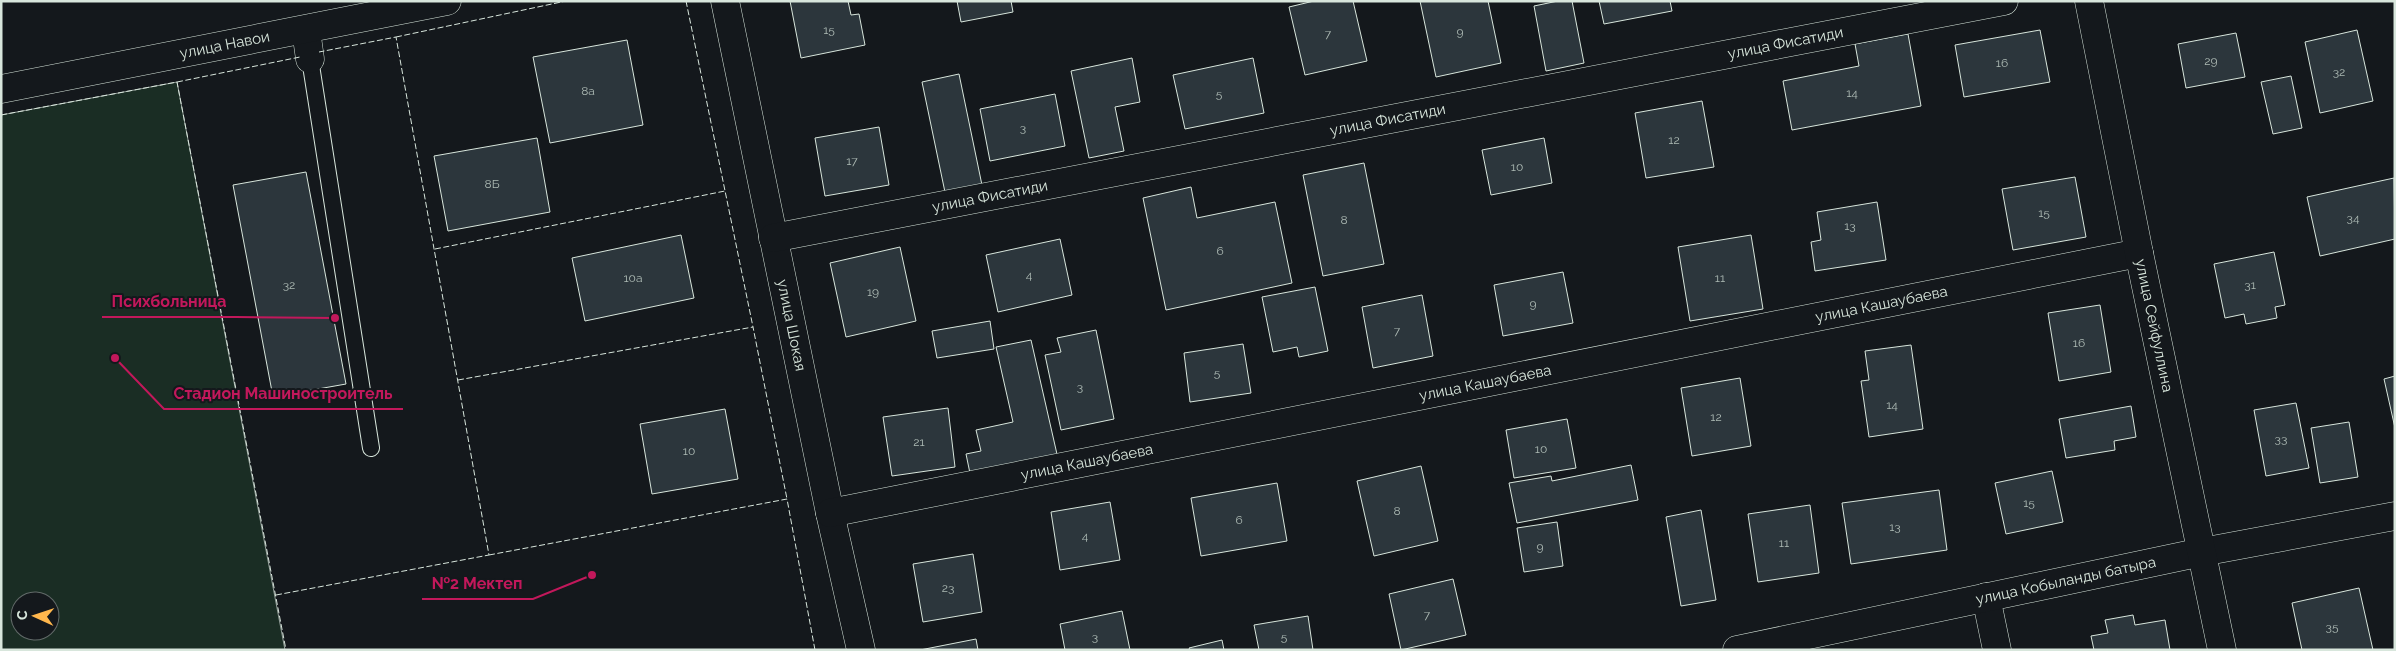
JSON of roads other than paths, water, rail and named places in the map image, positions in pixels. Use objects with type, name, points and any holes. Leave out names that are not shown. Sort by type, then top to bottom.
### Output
[{"type":"street","name":"улица Навои","points":[[1,89],[447,1]]},
{"type":"street","name":"улица Шокая","points":[[725,1],[830,513],[861,650]]},
{"type":"street","name":"улица Фисатиди","points":[[773,238],[2004,1]]},
{"type":"street","name":"улица Сейфуллина","points":[[2089,1],[2139,253],[2222,650]]},
{"type":"street","points":[[306,30],[310,59]]},
{"type":"street","name":"улица Кашаубаева","points":[[830,513],[2139,253]]},
{"type":"street","name":"улица Кобыланды батыра","points":[[1737,650],[2202,552],[2395,516]]},
{"type":"street","points":[[1986,597],[1997,650]]},
{"type":"lane","points":[[310,59],[370,448]]},
{"type":"place","name":"Психбольница","points":[[335,318]]},
{"type":"place","name":"Стадион Машиностроитель","points":[[115,358]]},
{"type":"place","name":"№2 Мектеп","points":[[592,575]]}]
